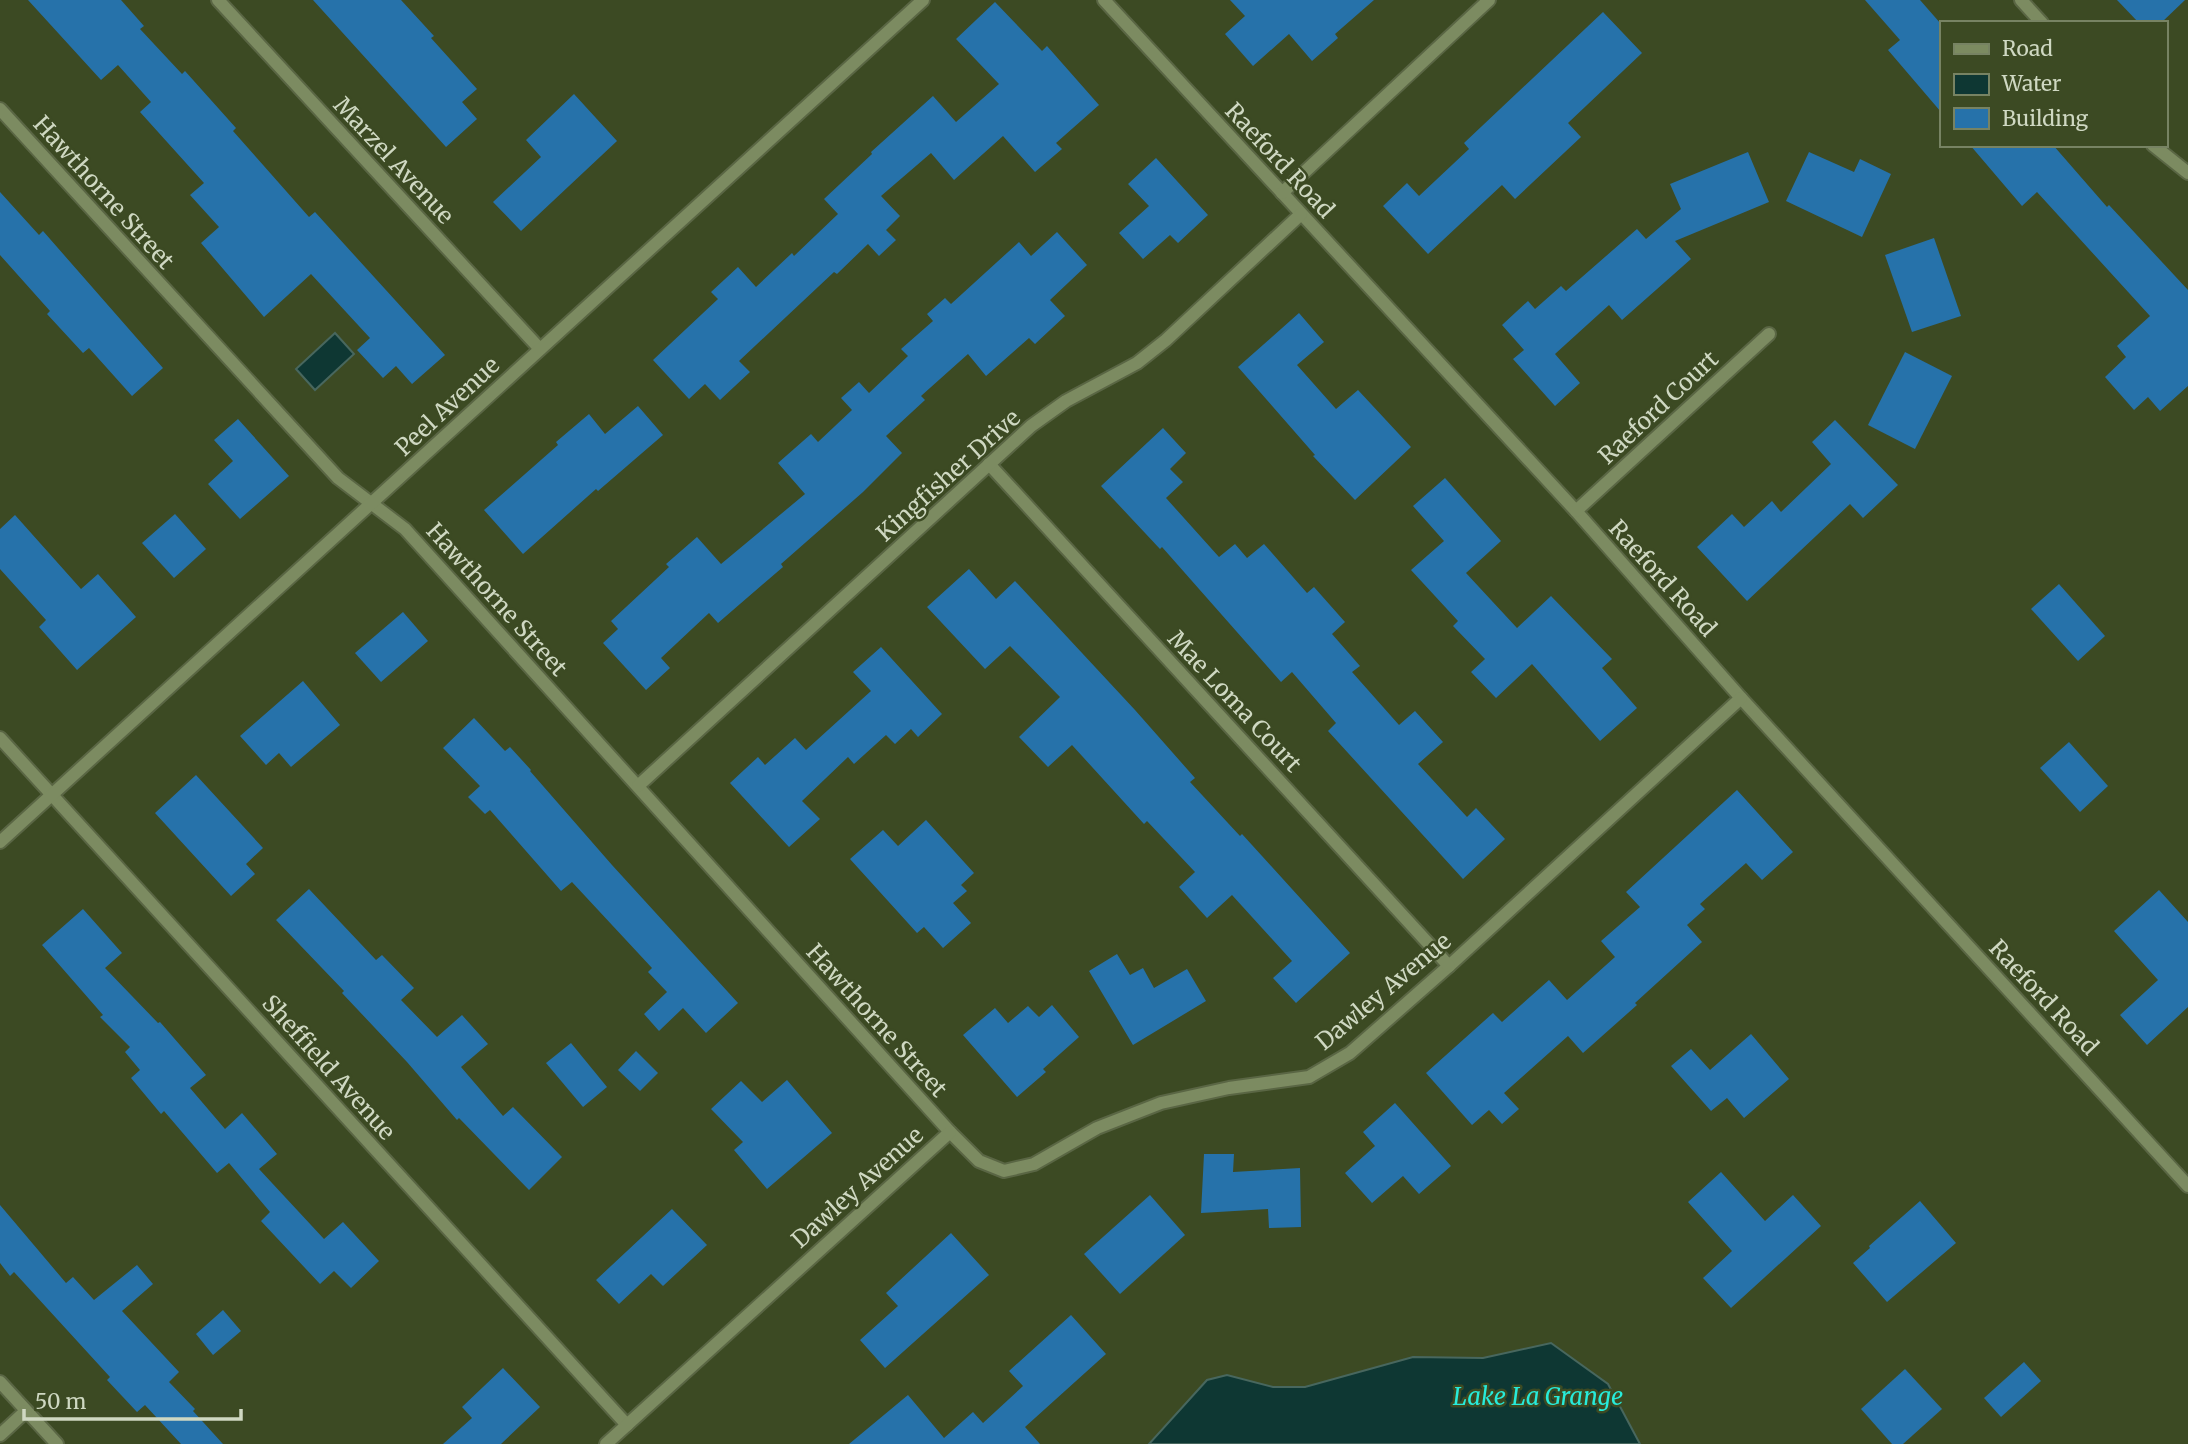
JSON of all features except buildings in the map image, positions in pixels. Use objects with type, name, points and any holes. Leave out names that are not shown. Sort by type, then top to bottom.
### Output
[{"type":"street","name":"Marzel Avenue","points":[[218,0],[540,349]]},
{"type":"street","name":"Peel Avenue","points":[[0,842],[923,0]]},
{"type":"street","name":"Raeford Road","points":[[1104,0],[1576,511],[1741,698],[2188,1186]]},
{"type":"street","points":[[1282,193],[1489,0]]},
{"type":"street","points":[[2021,0],[2040,21]]},
{"type":"street","name":"Hawthorne Street","points":[[0,109],[338,478],[405,529],[950,1132]]},
{"type":"street","points":[[2156,147],[2188,173]]},
{"type":"street","name":"Kingfisher Drive","points":[[638,786],[1031,426],[1066,401],[1137,363],[1167,340],[1301,214]]},
{"type":"street","name":"Raeford Court","points":[[1576,511],[1769,334]]},
{"type":"street","name":"Mae Loma Court","points":[[989,464],[1449,966]]},
{"type":"street","name":"Dawley Avenue","points":[[606,1444],[950,1132],[979,1161],[1004,1171],[1034,1164],[1097,1128],[1161,1103],[1229,1088],[1309,1077],[1350,1053],[1449,966],[1741,698]]},
{"type":"street","name":"Sheffield Avenue","points":[[0,738],[626,1425]]},
{"type":"street","points":[[0,1382],[57,1444]]},
{"type":"street","points":[[0,1434],[26,1411]]},
{"type":"water","points":[[335,333],[354,354],[315,390],[296,369]]},
{"type":"water","name":"Lake La Grange","points":[[1551,1343],[1608,1384],[1640,1444],[1149,1444],[1207,1380],[1227,1375],[1273,1387],[1305,1387],[1413,1357],[1483,1358]]}]
